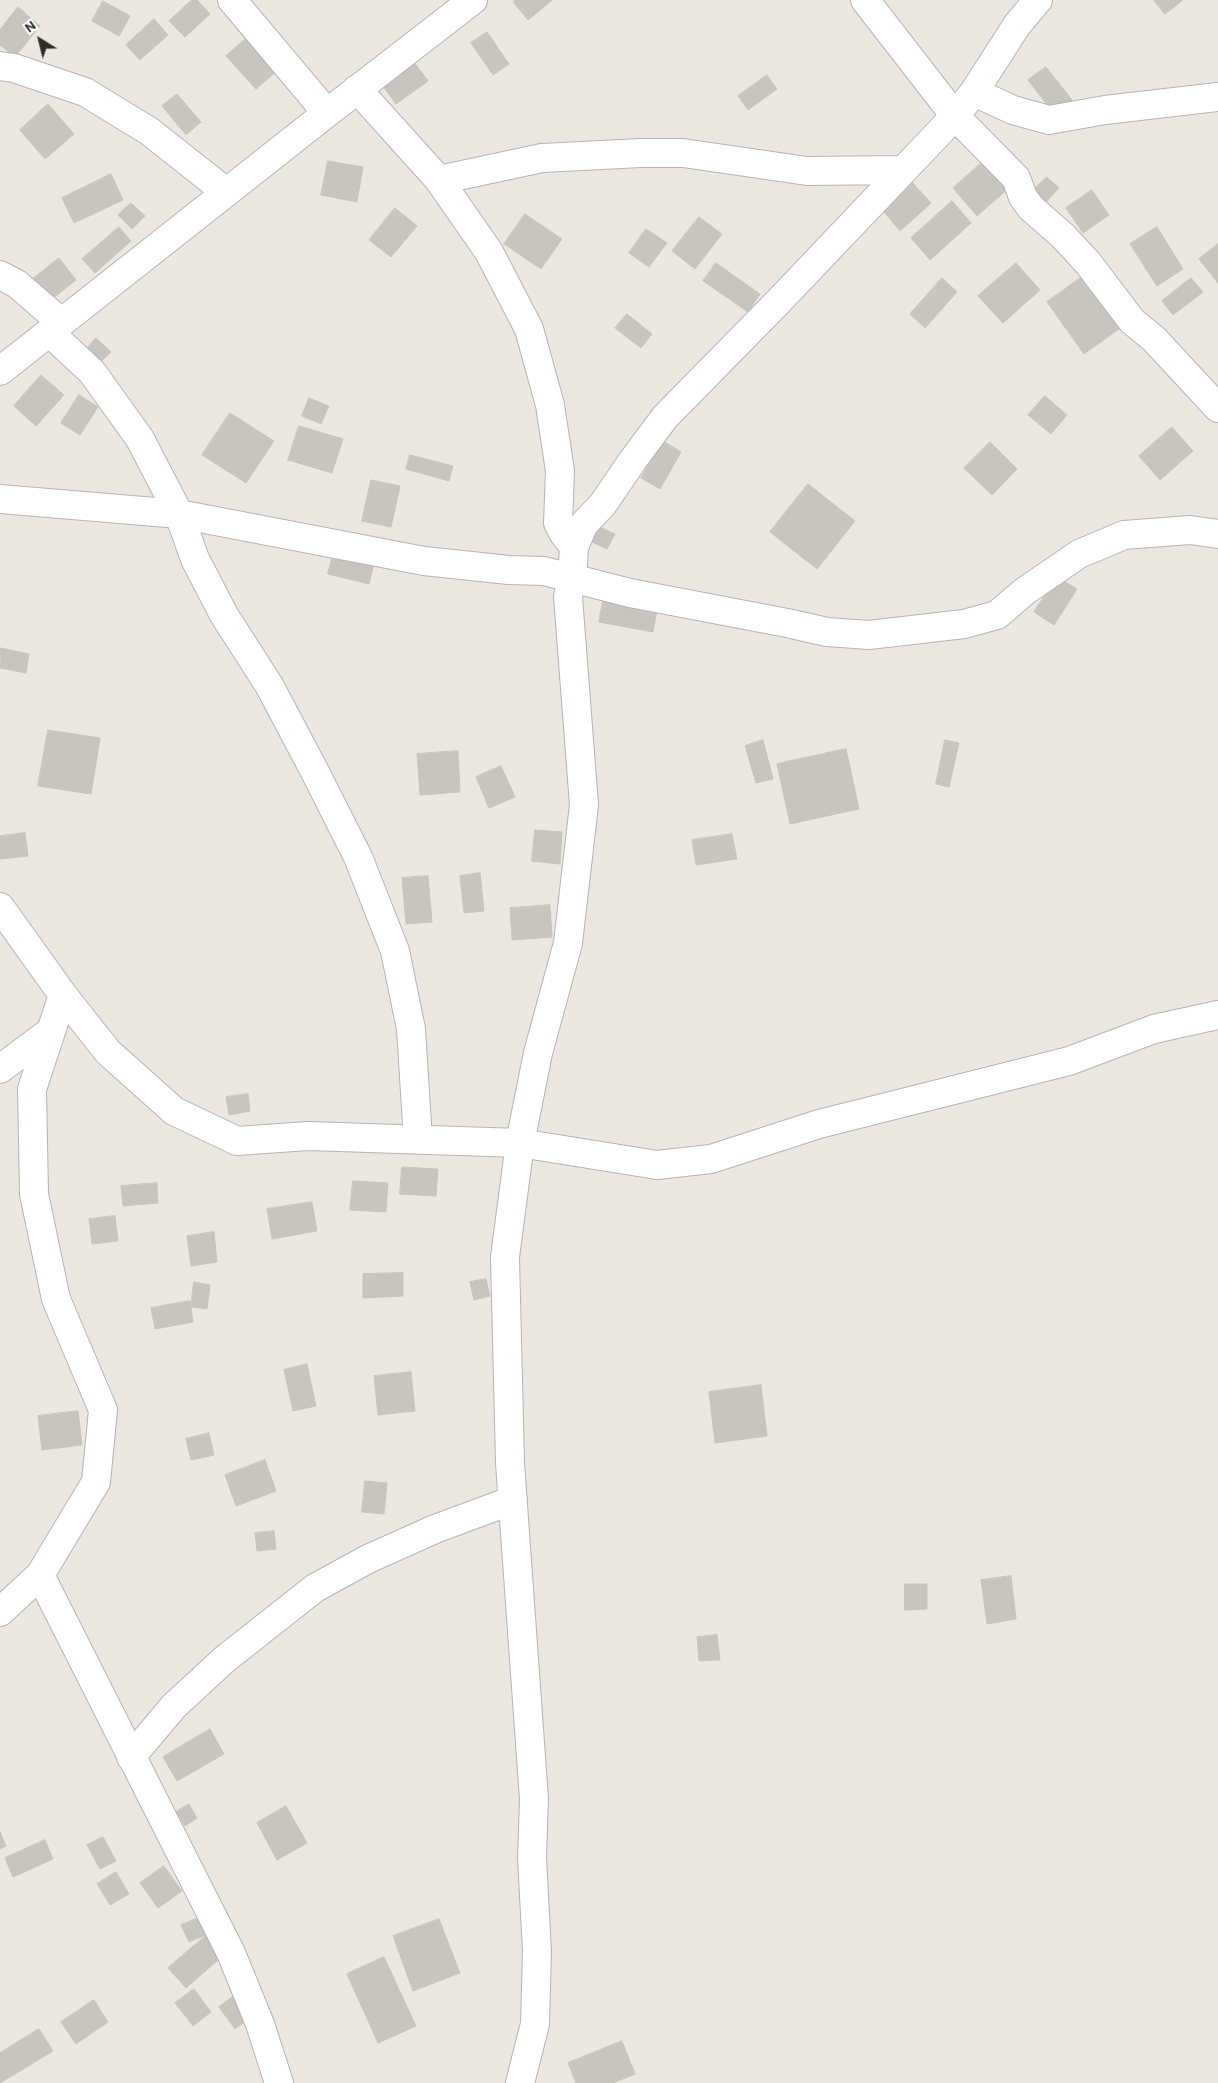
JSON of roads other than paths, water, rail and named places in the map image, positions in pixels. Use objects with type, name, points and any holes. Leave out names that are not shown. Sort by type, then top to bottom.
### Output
[{"type":"street","points":[[232,0],[327,113]]},
{"type":"street","points":[[0,371],[357,89],[473,0]]},
{"type":"street","points":[[865,0],[955,116],[1016,178],[1023,197],[1031,208],[1063,236],[1088,263],[1132,321],[1154,340],[1218,408]]},
{"type":"street","points":[[520,2083],[534,2024],[536,1951],[532,1858],[534,1798],[510,1463],[505,1257],[520,1143],[538,1053],[568,943],[584,805],[568,597],[572,578],[574,547],[584,524],[603,504],[665,417],[778,302],[955,116],[974,92],[1017,25],[1038,0]]},
{"type":"street","points":[[0,66],[14,68],[85,92],[149,131],[226,192]]},
{"type":"street","points":[[357,89],[440,180],[489,252],[529,329],[550,405],[560,471],[558,522],[574,547]]},
{"type":"street","points":[[974,92],[1013,110],[1049,120],[1106,110],[1218,97]]},
{"type":"street","points":[[440,180],[542,158],[640,153],[682,153],[808,171],[903,170]]},
{"type":"street","points":[[0,274],[17,284],[55,327],[92,372],[140,439],[179,514],[199,567],[224,615],[269,685],[358,858],[395,950],[411,1029],[418,1140]]},
{"type":"street","points":[[0,500],[179,514],[424,561],[544,571],[630,593],[827,632],[869,635],[964,624],[997,614],[1079,554],[1124,536],[1190,530],[1218,534]]},
{"type":"street","points":[[0,907],[108,1052],[174,1111],[238,1141],[308,1136],[520,1143],[657,1165],[711,1159],[819,1124],[1069,1061],[1154,1029],[1218,1015]]},
{"type":"street","points":[[0,1612],[40,1575],[96,1482],[103,1410],[56,1299],[34,1194],[32,1089],[64,995]]},
{"type":"street","points":[[0,1069],[51,1031]]},
{"type":"street","points":[[131,1757],[174,1706],[225,1659],[315,1588],[368,1560],[435,1529],[513,1500]]},
{"type":"street","points":[[40,1575],[230,1953],[260,2024],[279,2083]]}]
